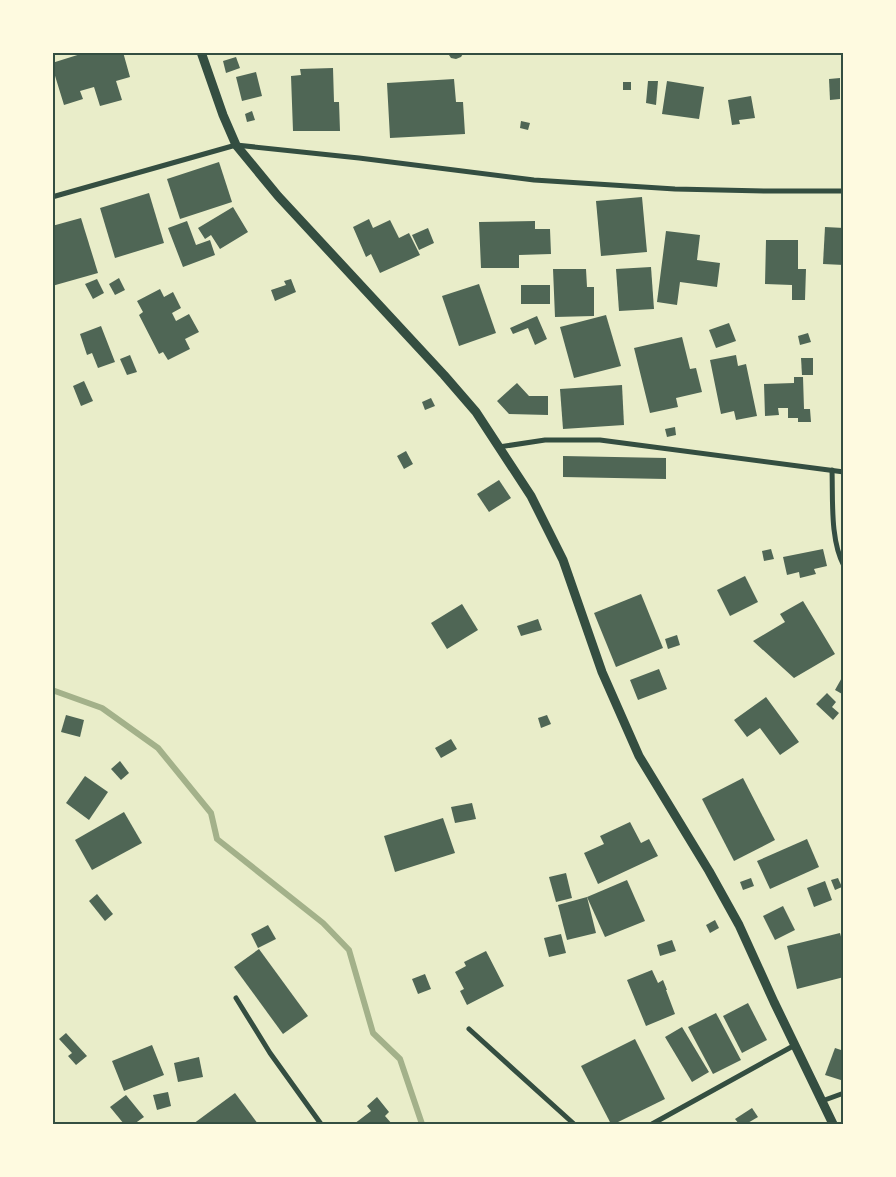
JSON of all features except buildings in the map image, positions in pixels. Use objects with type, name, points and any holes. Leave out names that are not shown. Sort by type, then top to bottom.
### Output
[{"type":"street","points":[[201,52],[223,115],[236,145],[278,196],[476,412],[531,496],[563,560],[602,672],[639,756],[709,871],[739,926],[833,1124]]},
{"type":"street","points":[[52,197],[236,145],[534,180],[674,188],[844,191]]},
{"type":"street","points":[[499,447],[545,440],[600,440],[844,472]]},
{"type":"street","points":[[832,470],[835,538],[844,566]]},
{"type":"street","points":[[236,998],[270,1053],[321,1124]]},
{"type":"street","points":[[469,1029],[574,1124]]},
{"type":"street","points":[[652,1124],[795,1045]]},
{"type":"street","points":[[822,1101],[844,1093]]},
{"type":"waterway","points":[[52,690],[102,708],[158,748],[211,813],[217,839],[323,923],[349,950],[373,1033],[400,1059],[422,1124]]}]
